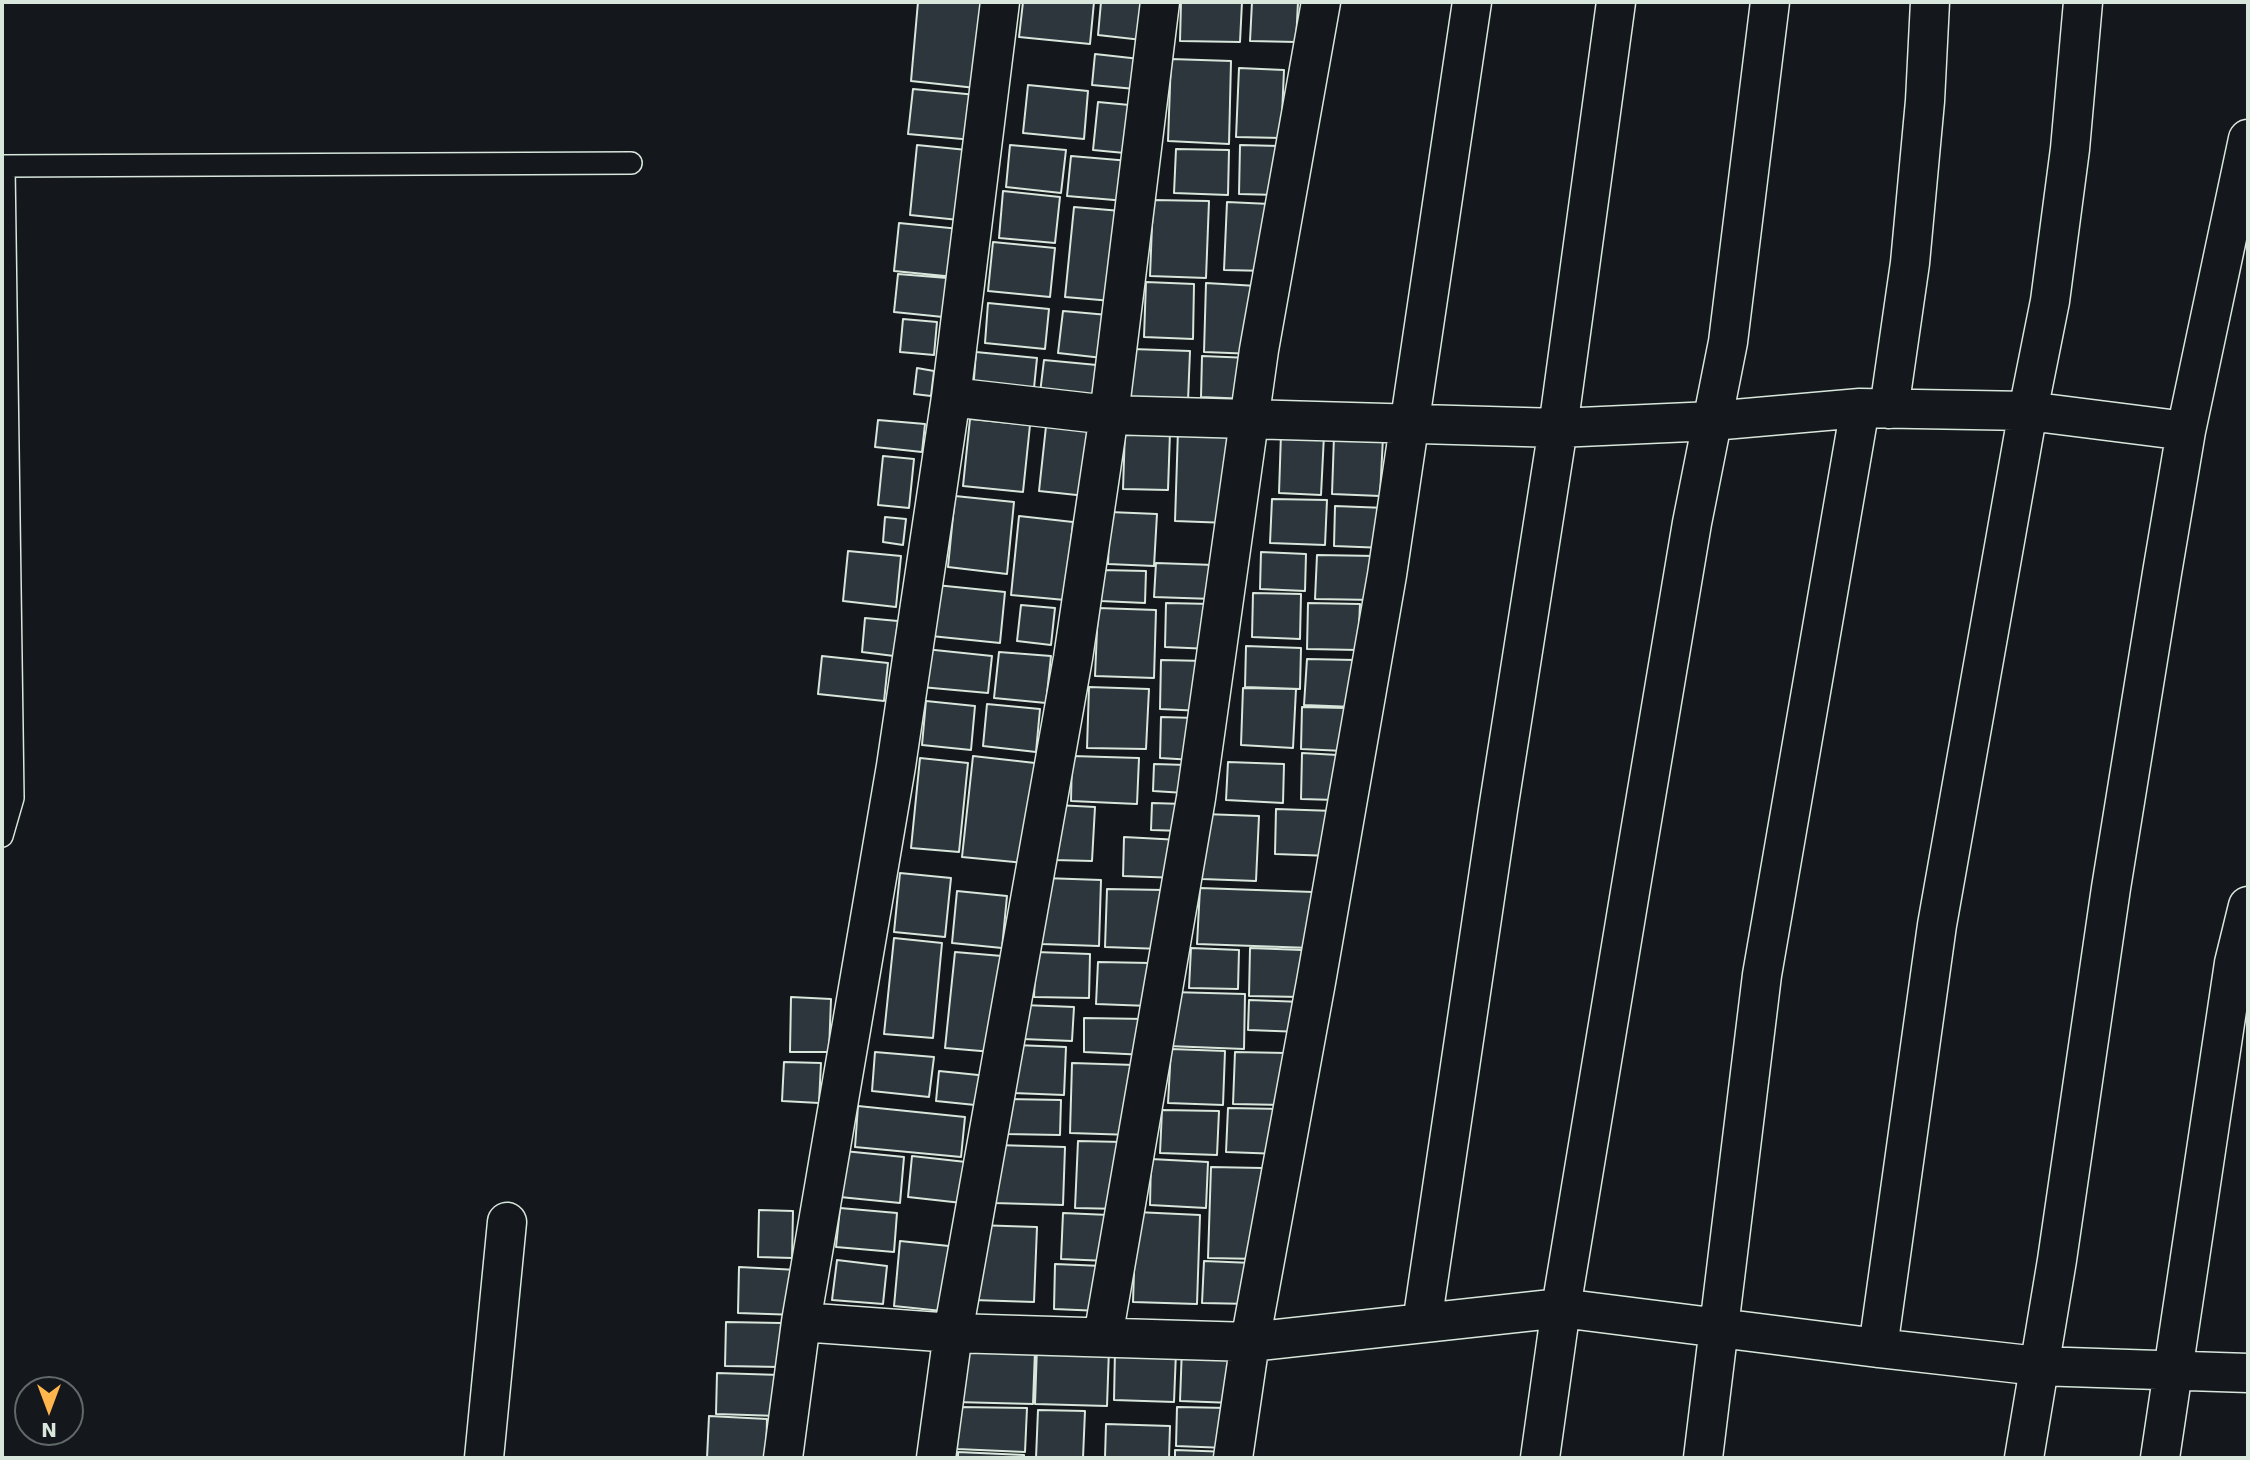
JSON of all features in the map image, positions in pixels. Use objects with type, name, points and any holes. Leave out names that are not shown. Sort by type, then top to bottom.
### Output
[{"type":"street","points":[[783,1458],[801,1322],[896,766],[951,397],[1000,2]]},
{"type":"street","points":[[936,1458],[953,1333],[1073,658],[1109,415],[1160,2]]},
{"type":"street","points":[[1104,1338],[1196,798],[1259,350],[1321,2]]},
{"type":"street","points":[[1233,1458],[1250,1342],[1385,589],[1472,2]]},
{"type":"street","points":[[1422,1323],[1558,428],[1616,2]]},
{"type":"street","points":[[1540,1458],[1561,1308],[1692,523],[1728,342],[1770,2]]},
{"type":"street","points":[[1703,1458],[1762,975],[1875,409],[1910,263],[1925,100],[1930,2]]},
{"type":"street","points":[[1878,1349],[1937,925],[2050,301],[2070,149],[2083,2]]},
{"type":"street","points":[[2024,1458],[2057,1260],[2111,888],[2186,431],[2248,139]]},
{"type":"street","points":[[951,397],[1109,415],[1249,421],[1558,428],[1712,421],[1875,409],[2028,411],[2186,431]]},
{"type":"street","points":[[2160,1458],[2234,963],[2248,906]]},
{"type":"street","points":[[484,1458],[507,1223]]},
{"type":"street","points":[[801,1322],[953,1333],[1250,1342],[1561,1308],[1878,1349],[2038,1366],[2248,1373]]},
{"type":"lane","points":[[2,836],[13,798],[3,168],[631,163]]},
{"type":"building","points":[[918,2],[993,2],[985,89],[911,81]]},
{"type":"building","points":[[1023,2],[1094,2],[1090,44],[1019,37]]},
{"type":"building","points":[[1101,2],[1155,2],[1151,41],[1098,35]]},
{"type":"building","points":[[1181,2],[1242,2],[1240,42],[1180,41]]},
{"type":"building","points":[[1252,2],[1298,2],[1296,42],[1250,41]]},
{"type":"building","points":[[1095,54],[1149,60],[1146,90],[1092,85]]},
{"type":"building","points":[[1171,59],[1231,61],[1229,144],[1168,141]]},
{"type":"building","points":[[1239,68],[1284,70],[1281,138],[1236,137]]},
{"type":"building","points":[[1028,85],[1088,91],[1084,139],[1023,133]]},
{"type":"building","points":[[913,89],[977,95],[973,140],[908,134]]},
{"type":"building","points":[[1098,102],[1140,106],[1135,154],[1093,150]]},
{"type":"building","points":[[917,145],[967,150],[959,220],[910,215]]},
{"type":"building","points":[[1010,145],[1066,150],[1061,193],[1006,187]]},
{"type":"building","points":[[1240,145],[1279,146],[1277,195],[1239,194]]},
{"type":"building","points":[[1176,149],[1229,150],[1228,195],[1174,193]]},
{"type":"building","points":[[1071,156],[1130,161],[1126,201],[1067,196]]},
{"type":"building","points":[[1003,191],[1060,197],[1055,243],[999,238]]},
{"type":"building","points":[[1153,200],[1209,201],[1206,278],[1150,276]]},
{"type":"building","points":[[1227,202],[1270,204],[1267,271],[1224,270]]},
{"type":"building","points":[[1074,207],[1121,211],[1112,301],[1065,297]]},
{"type":"building","points":[[899,223],[960,229],[955,277],[894,271]]},
{"type":"building","points":[[993,242],[1055,248],[1050,297],[988,291]]},
{"type":"building","points":[[898,274],[947,278],[943,317],[894,312]]},
{"type":"building","points":[[1146,282],[1194,284],[1193,339],[1144,337]]},
{"type":"building","points":[[1206,283],[1257,286],[1255,354],[1204,352]]},
{"type":"building","points":[[988,303],[1049,309],[1045,349],[985,343]]},
{"type":"building","points":[[1063,311],[1108,315],[1103,358],[1058,353]]},
{"type":"building","points":[[903,319],[937,322],[934,355],[900,352]]},
{"type":"building","points":[[1132,349],[1190,351],[1188,401],[1129,400]]},
{"type":"building","points":[[976,352],[1037,358],[1033,398],[973,392]]},
{"type":"building","points":[[1202,356],[1250,358],[1248,399],[1201,397]]},
{"type":"building","points":[[1044,360],[1097,365],[1092,407],[1039,401]]},
{"type":"building","points":[[917,368],[934,371],[931,396],[914,394]]},
{"type":"building","points":[[1047,417],[1093,421],[1086,496],[1039,491]]},
{"type":"building","points":[[970,419],[1030,425],[1023,492],[963,486]]},
{"type":"building","points":[[878,420],[925,424],[922,452],[875,447]]},
{"type":"building","points":[[1125,430],[1170,432],[1168,490],[1123,489]]},
{"type":"building","points":[[1178,430],[1231,431],[1228,523],[1175,521]]},
{"type":"building","points":[[1281,434],[1324,435],[1321,495],[1279,493]]},
{"type":"building","points":[[1334,436],[1383,437],[1380,496],[1332,494]]},
{"type":"building","points":[[883,456],[914,459],[909,508],[878,505]]},
{"type":"building","points":[[955,496],[1014,502],[1007,574],[948,567]]},
{"type":"building","points":[[1272,499],[1327,500],[1325,545],[1270,543]]},
{"type":"building","points":[[1335,506],[1386,508],[1385,548],[1334,546]]},
{"type":"building","points":[[1110,512],[1157,514],[1154,566],[1108,564]]},
{"type":"building","points":[[1019,516],[1073,522],[1065,600],[1011,595]]},
{"type":"building","points":[[885,517],[906,519],[903,545],[883,542]]},
{"type":"building","points":[[848,551],[901,556],[896,607],[843,601]]},
{"type":"building","points":[[1261,552],[1306,554],[1305,591],[1260,589]]},
{"type":"building","points":[[1317,555],[1376,556],[1375,600],[1315,599]]},
{"type":"building","points":[[1156,563],[1214,565],[1213,599],[1154,597]]},
{"type":"building","points":[[1101,570],[1146,571],[1145,603],[1100,601]]},
{"type":"building","points":[[936,585],[1005,592],[1000,643],[931,636]]},
{"type":"building","points":[[1253,593],[1301,594],[1300,639],[1252,637]]},
{"type":"building","points":[[1166,603],[1212,604],[1211,649],[1165,647]]},
{"type":"building","points":[[1308,603],[1360,604],[1358,650],[1307,649]]},
{"type":"building","points":[[1021,605],[1055,608],[1051,645],[1017,641]]},
{"type":"building","points":[[1098,608],[1156,610],[1154,678],[1095,676]]},
{"type":"building","points":[[865,618],[898,621],[894,656],[862,652]]},
{"type":"building","points":[[1246,646],[1301,648],[1300,689],[1245,687]]},
{"type":"building","points":[[925,649],[992,656],[988,693],[921,687]]},
{"type":"building","points":[[999,652],[1051,656],[1046,703],[994,698]]},
{"type":"building","points":[[822,656],[888,663],[884,701],[818,694]]},
{"type":"building","points":[[1307,659],[1355,660],[1354,707],[1304,705]]},
{"type":"building","points":[[1161,660],[1205,661],[1203,711],[1160,709]]},
{"type":"building","points":[[1089,687],[1149,689],[1146,749],[1087,748]]},
{"type":"building","points":[[1243,688],[1296,689],[1293,748],[1241,745]]},
{"type":"building","points":[[926,701],[975,706],[971,750],[922,745]]},
{"type":"building","points":[[987,704],[1040,709],[1036,752],[983,746]]},
{"type":"building","points":[[1302,707],[1345,708],[1344,751],[1301,749]]},
{"type":"building","points":[[1161,717],[1196,718],[1194,760],[1160,758]]},
{"type":"building","points":[[1302,753],[1338,755],[1336,800],[1301,799]]},
{"type":"building","points":[[973,756],[1035,763],[1025,863],[962,857]]},
{"type":"building","points":[[1072,756],[1139,758],[1137,804],[1071,801]]},
{"type":"building","points":[[920,758],[968,763],[959,852],[911,848]]},
{"type":"building","points":[[1228,762],[1284,764],[1283,803],[1226,800]]},
{"type":"building","points":[[1154,764],[1187,765],[1185,793],[1153,791]]},
{"type":"building","points":[[1152,803],[1183,804],[1183,831],[1151,830]]},
{"type":"building","points":[[1056,805],[1095,807],[1092,861],[1054,860]]},
{"type":"building","points":[[1276,809],[1334,811],[1332,856],[1275,854]]},
{"type":"building","points":[[1204,814],[1259,816],[1256,881],[1202,879]]},
{"type":"building","points":[[1124,837],[1180,840],[1179,878],[1123,876]]},
{"type":"building","points":[[900,873],[951,878],[945,937],[894,932]]},
{"type":"building","points":[[1044,878],[1101,880],[1099,946],[1041,944]]},
{"type":"building","points":[[1200,888],[1313,892],[1311,948],[1197,944]]},
{"type":"building","points":[[1107,889],[1164,890],[1162,949],[1105,947]]},
{"type":"building","points":[[957,891],[1007,896],[1002,948],[952,943]]},
{"type":"building","points":[[894,938],[942,943],[933,1038],[884,1034]]},
{"type":"building","points":[[1191,948],[1239,950],[1238,989],[1189,988]]},
{"type":"building","points":[[1250,948],[1302,950],[1301,997],[1249,996]]},
{"type":"building","points":[[955,952],[1002,956],[993,1052],[945,1048]]},
{"type":"building","points":[[1036,952],[1090,954],[1089,998],[1034,997]]},
{"type":"building","points":[[1098,962],[1150,963],[1149,1006],[1096,1004]]},
{"type":"building","points":[[1171,992],[1245,994],[1244,1049],[1168,1046]]},
{"type":"building","points":[[791,997],[831,999],[829,1052],[790,1052]]},
{"type":"building","points":[[1249,1000],[1303,1002],[1302,1032],[1248,1030]]},
{"type":"building","points":[[1023,1005],[1074,1007],[1072,1041],[1022,1039]]},
{"type":"building","points":[[1084,1018],[1146,1019],[1146,1055],[1084,1052]]},
{"type":"building","points":[[1015,1045],[1066,1047],[1064,1095],[1013,1093]]},
{"type":"building","points":[[1171,1049],[1225,1051],[1223,1105],[1168,1103]]},
{"type":"building","points":[[875,1052],[934,1057],[929,1097],[872,1091]]},
{"type":"building","points":[[1235,1052],[1286,1053],[1284,1105],[1233,1104]]},
{"type":"building","points":[[784,1062],[821,1063],[819,1103],[782,1101]]},
{"type":"building","points":[[1072,1063],[1135,1065],[1132,1135],[1070,1133]]},
{"type":"building","points":[[939,1071],[988,1076],[985,1106],[936,1101]]},
{"type":"building","points":[[1007,1099],[1061,1100],[1060,1135],[1005,1134]]},
{"type":"building","points":[[858,1106],[965,1117],[961,1157],[855,1147]]},
{"type":"building","points":[[1228,1108],[1281,1109],[1280,1154],[1226,1152]]},
{"type":"building","points":[[1162,1110],[1219,1111],[1217,1155],[1160,1153]]},
{"type":"building","points":[[1078,1141],[1123,1142],[1120,1209],[1075,1208]]},
{"type":"building","points":[[996,1145],[1065,1147],[1063,1205],[994,1203]]},
{"type":"building","points":[[844,1151],[904,1157],[900,1203],[840,1197]]},
{"type":"building","points":[[912,1156],[966,1162],[962,1203],[908,1197]]},
{"type":"building","points":[[1151,1159],[1208,1162],[1206,1208],[1150,1205]]},
{"type":"building","points":[[1211,1167],[1262,1168],[1259,1259],[1208,1258]]},
{"type":"building","points":[[840,1208],[897,1213],[894,1252],[836,1247]]},
{"type":"building","points":[[759,1210],[793,1211],[792,1258],[758,1257]]},
{"type":"building","points":[[1136,1212],[1200,1215],[1197,1304],[1133,1302]]},
{"type":"building","points":[[1063,1213],[1109,1215],[1108,1261],[1061,1259]]},
{"type":"building","points":[[976,1225],[1037,1227],[1034,1302],[973,1300]]},
{"type":"building","points":[[900,1241],[949,1246],[942,1311],[894,1306]]},
{"type":"building","points":[[837,1260],[887,1266],[883,1304],[832,1300]]},
{"type":"building","points":[[1204,1261],[1252,1263],[1250,1304],[1202,1303]]},
{"type":"building","points":[[1055,1264],[1102,1266],[1101,1311],[1054,1309]]},
{"type":"building","points":[[739,1267],[798,1270],[797,1315],[738,1313]]},
{"type":"building","points":[[726,1322],[781,1323],[780,1367],[725,1366]]},
{"type":"building","points":[[1037,1347],[1109,1349],[1107,1406],[1035,1404]]},
{"type":"building","points":[[1182,1347],[1235,1348],[1233,1403],[1180,1401]]},
{"type":"building","points":[[956,1348],[1035,1350],[1033,1404],[955,1402]]},
{"type":"building","points":[[1115,1350],[1176,1352],[1174,1402],[1114,1400]]},
{"type":"building","points":[[717,1373],[780,1375],[778,1416],[716,1414]]},
{"type":"building","points":[[959,1407],[1027,1408],[1025,1452],[957,1449]]},
{"type":"building","points":[[1177,1407],[1228,1408],[1226,1448],[1176,1446]]},
{"type":"building","points":[[1038,1410],[1085,1411],[1083,1458],[1036,1458]]},
{"type":"building","points":[[709,1416],[767,1419],[766,1458],[707,1458]]},
{"type":"building","points":[[1106,1424],[1170,1426],[1169,1458],[1105,1458]]},
{"type":"building","points":[[1175,1450],[1230,1452],[1230,1458],[1175,1458]]},
{"type":"building","points":[[958,1452],[1024,1455],[1024,1458],[958,1458]]}]
